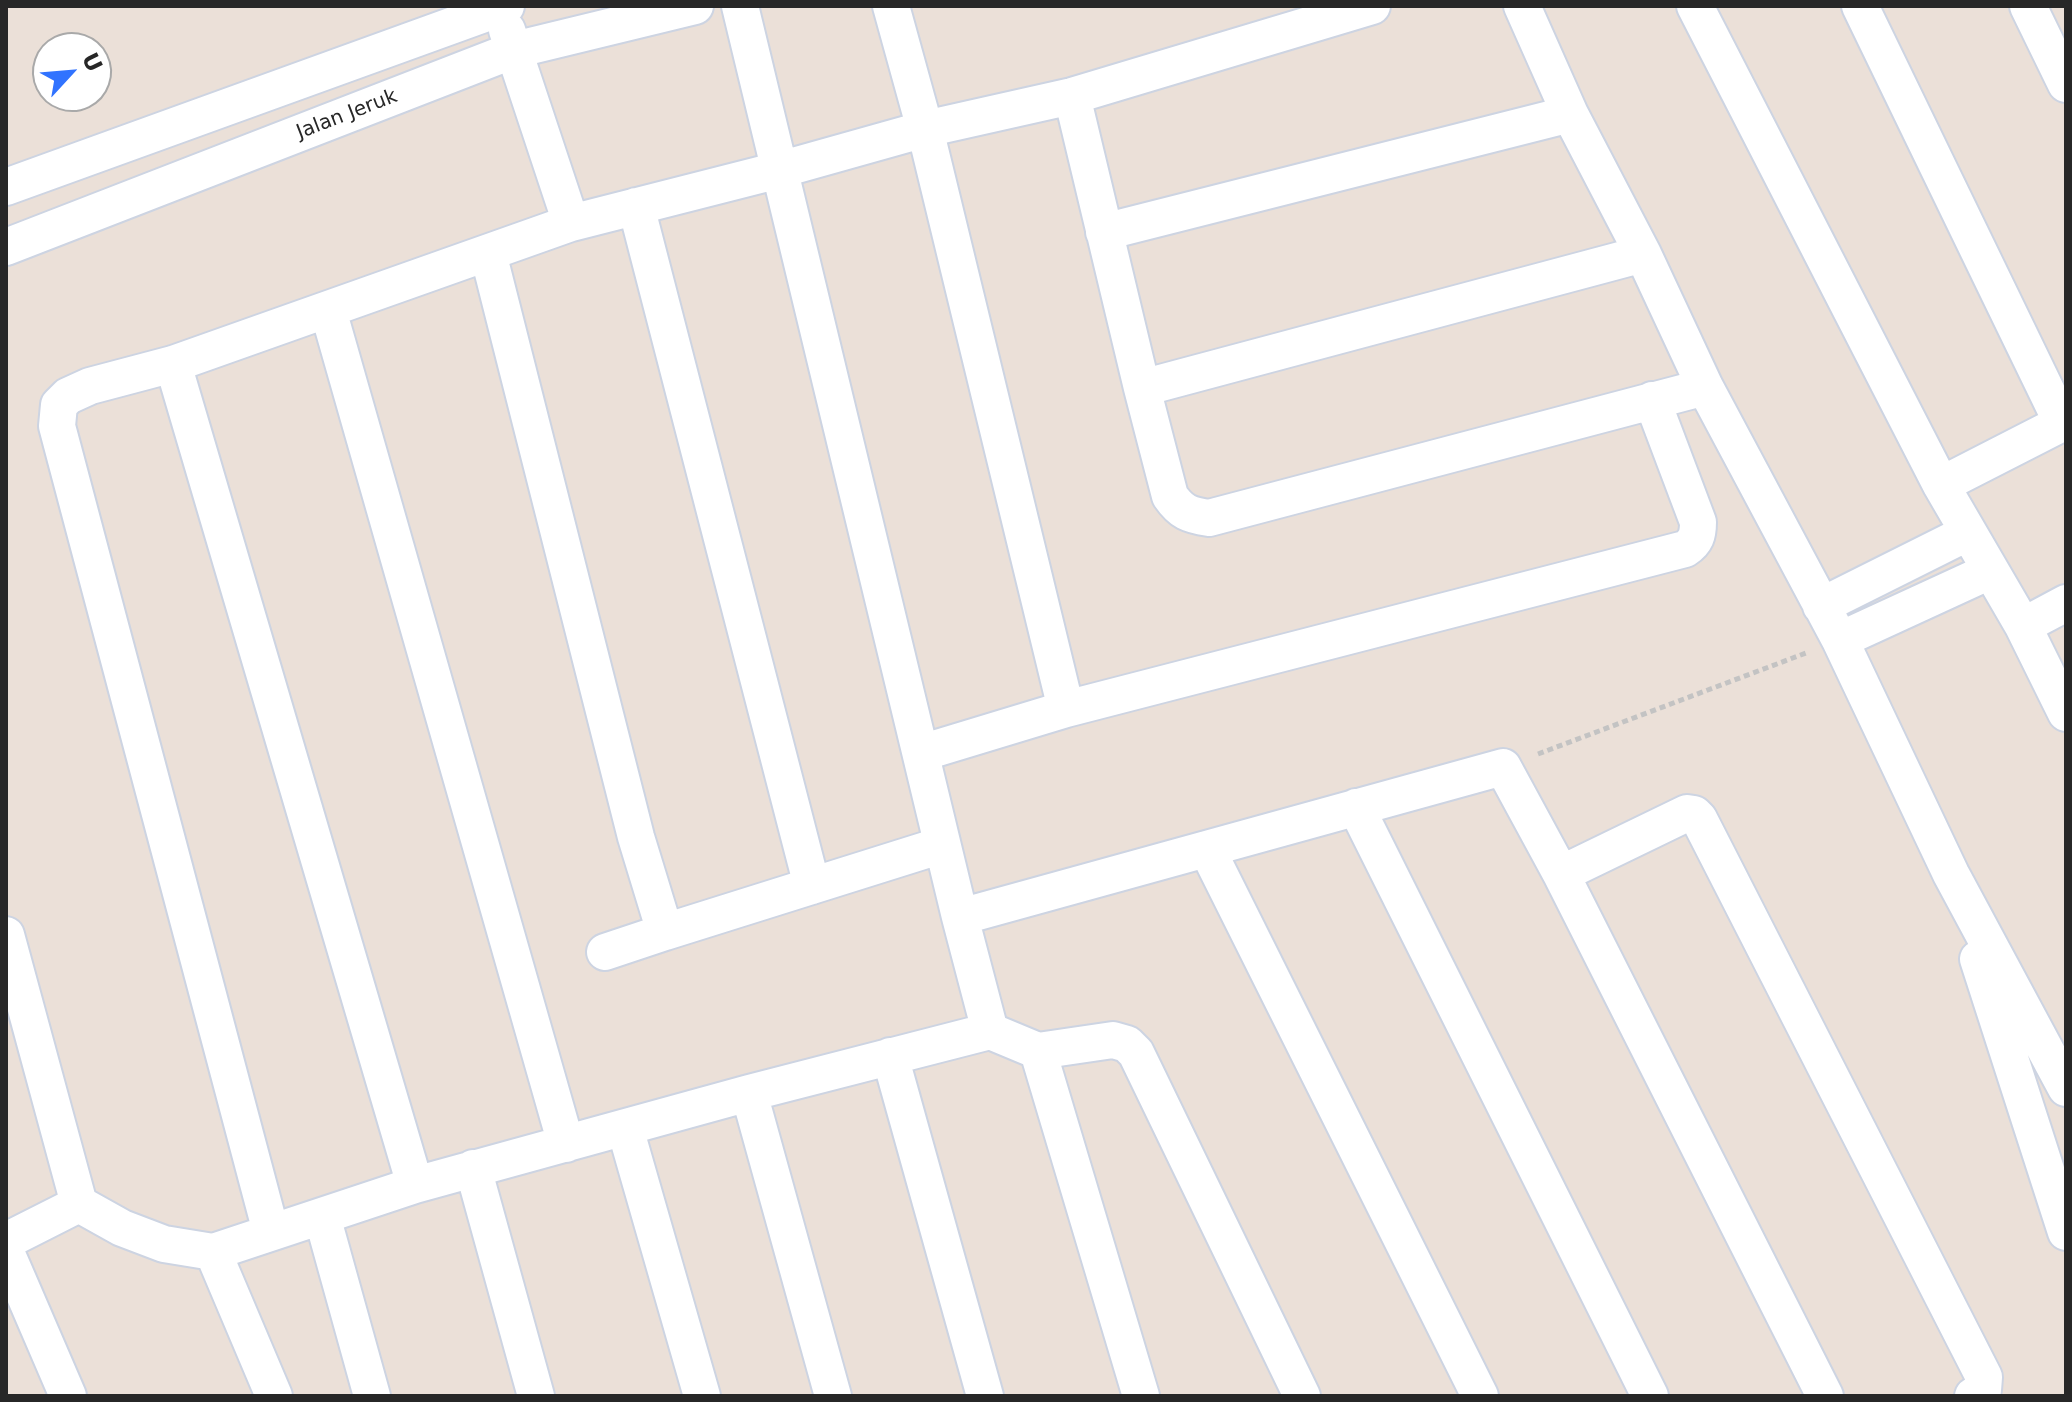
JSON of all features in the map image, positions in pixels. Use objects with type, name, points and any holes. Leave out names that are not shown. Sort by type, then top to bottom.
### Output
[{"type":"street","points":[[6,187],[501,6],[571,223]]},
{"type":"street","name":"Jalan Jeruk","points":[[6,247],[514,50],[695,6]]},
{"type":"street","points":[[740,6],[942,845],[990,1031]]},
{"type":"street","points":[[891,6],[925,129],[1066,709]]},
{"type":"street","points":[[271,1232],[57,426],[59,405],[68,396],[90,386],[173,364],[571,223],[925,129],[1072,96],[1372,6]]},
{"type":"street","points":[[1522,6],[1570,114],[1643,254],[1705,387],[1840,640],[1951,874],[2066,1088]]},
{"type":"street","points":[[1695,6],[1941,485],[2023,626],[2066,713]]},
{"type":"street","points":[[1860,6],[2064,422],[1941,485]]},
{"type":"street","points":[[2028,6],[2066,84]]},
{"type":"street","points":[[1072,96],[1170,496],[1178,507],[1192,515],[1209,518],[1705,387]]},
{"type":"street","points":[[1104,232],[1570,114]]},
{"type":"street","points":[[636,206],[812,886]]},
{"type":"street","points":[[488,253],[636,837],[665,932]]},
{"type":"street","points":[[1142,388],[1643,254]]},
{"type":"street","points":[[328,310],[566,1144]]},
{"type":"street","points":[[173,364],[415,1185]]},
{"type":"street","points":[[921,753],[1066,709],[1685,549],[1694,543],[1698,522],[1652,400]]},
{"type":"street","points":[[1821,606],[1967,533]]},
{"type":"street","points":[[1840,640],[1990,571]]},
{"type":"street","points":[[2023,626],[2066,603]]},
{"type":"street","points":[[960,917],[1503,767],[1561,874],[1825,1396]]},
{"type":"street","points":[[1356,807],[1650,1396]]},
{"type":"street","points":[[1561,874],[1687,813],[1699,819],[1984,1377],[1983,1390],[1973,1396]]},
{"type":"street","points":[[605,952],[942,845]]},
{"type":"street","points":[[1207,849],[1480,1396]]},
{"type":"street","points":[[1951,874],[2066,1232]]},
{"type":"street","points":[[6,935],[79,1204],[122,1228],[164,1244],[213,1252],[473,1168],[990,1031],[1038,1051],[1113,1040],[1127,1044],[1136,1053],[1302,1396]]},
{"type":"street","points":[[1038,1051],[1141,1396]]},
{"type":"street","points":[[890,1056],[985,1396]]},
{"type":"street","points":[[749,1093],[833,1396]]},
{"type":"street","points":[[625,1128],[702,1396]]},
{"type":"street","points":[[473,1168],[536,1396]]},
{"type":"street","points":[[6,1241],[79,1204]]},
{"type":"street","points":[[322,1216],[372,1396]]},
{"type":"street","points":[[6,1252],[68,1396]]},
{"type":"street","points":[[213,1252],[274,1396]]},
{"type":"path","points":[[1503,767],[1840,640]]}]
